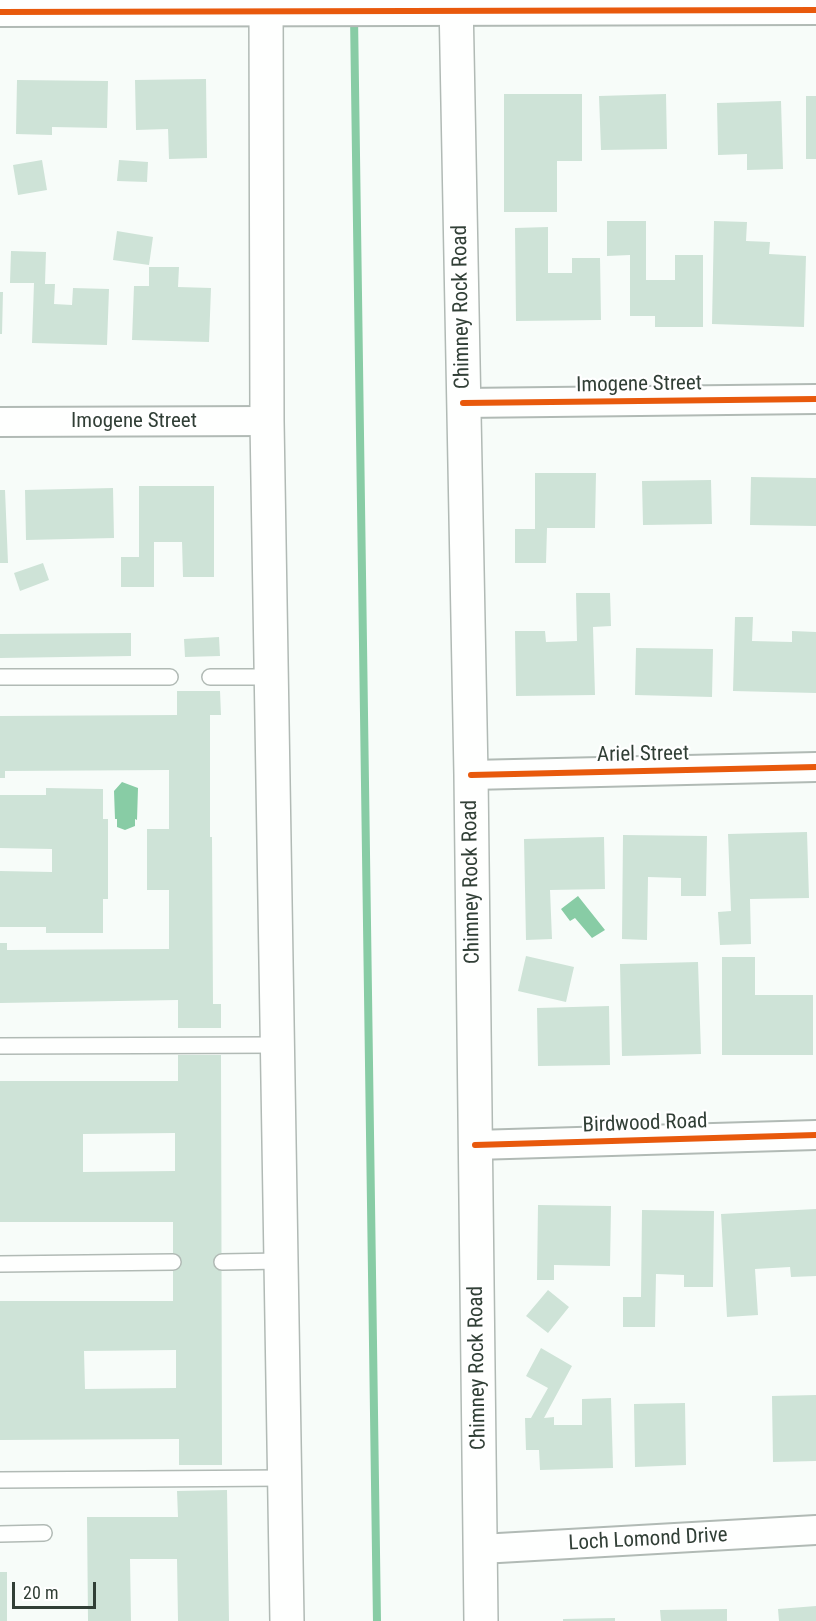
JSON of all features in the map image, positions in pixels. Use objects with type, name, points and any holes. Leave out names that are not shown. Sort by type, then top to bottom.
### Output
[{"type":"main road","name":"Chimney Rock Road","points":[[456,5],[471,775],[481,1621]]},
{"type":"main road","points":[[266,6],[267,421],[286,1621]]},
{"type":"street","points":[[0,12],[266,6],[300,11],[404,9],[456,5],[816,10]]},
{"type":"street","name":"Imogene Street","points":[[463,403],[816,399]]},
{"type":"street","name":"Imogene Street","points":[[0,422],[267,421]]},
{"type":"street","name":"Ariel Street","points":[[471,775],[816,767]]},
{"type":"street","name":"Birdwood Road","points":[[475,1145],[816,1134]]},
{"type":"street","name":"Loch Lomond Drive","points":[[481,1549],[816,1530]]},
{"type":"lane","points":[[0,677],[170,677]]},
{"type":"lane","points":[[210,677],[271,677]]},
{"type":"lane","points":[[0,1046],[277,1045]]},
{"type":"lane","points":[[222,1262],[281,1260]]},
{"type":"lane","points":[[0,1264],[173,1262]]},
{"type":"lane","points":[[0,1480],[284,1478]]},
{"type":"lane","points":[[0,1534],[44,1533]]},
{"type":"shaded area","points":[[122,782],[138,788],[137,820],[135,819],[135,826],[125,830],[117,827],[117,819],[115,819],[114,791]]},
{"type":"shaded area","points":[[578,896],[605,930],[592,938],[575,918],[570,921],[561,909]]},
{"type":"building","points":[[206,79],[207,158],[169,159],[168,129],[136,130],[135,80]]},
{"type":"building","points":[[17,80],[108,81],[107,128],[52,127],[52,135],[16,134]]},
{"type":"building","points":[[504,94],[582,94],[582,161],[557,161],[557,212],[504,212]]},
{"type":"building","points":[[666,94],[667,149],[601,150],[599,96]]},
{"type":"building","points":[[806,96],[816,96],[816,159],[806,159]]},
{"type":"building","points":[[781,101],[783,169],[747,170],[747,154],[718,155],[717,103]]},
{"type":"building","points":[[42,160],[47,190],[18,195],[13,165]]},
{"type":"building","points":[[119,160],[148,162],[147,182],[117,181]]},
{"type":"building","points":[[607,221],[646,221],[646,280],[675,280],[675,255],[703,255],[703,327],[655,327],[655,316],[630,316],[630,255],[607,256]]},
{"type":"building","points":[[714,221],[747,222],[746,241],[770,242],[769,254],[806,256],[804,327],[712,324]]},
{"type":"building","points":[[548,227],[548,273],[572,273],[572,258],[600,258],[601,320],[516,321],[515,228]]},
{"type":"building","points":[[117,231],[153,237],[149,265],[113,260]]},
{"type":"building","points":[[11,251],[46,252],[45,284],[55,284],[54,304],[72,305],[73,288],[109,289],[107,345],[32,343],[34,283],[10,283]]},
{"type":"building","points":[[149,267],[179,267],[178,287],[211,288],[209,342],[132,340],[134,286],[149,286]]},
{"type":"building","points":[[0,292],[3,292],[2,334],[0,334]]},
{"type":"building","points":[[535,473],[596,473],[595,528],[547,528],[546,563],[515,563],[515,529],[535,529]]},
{"type":"building","points":[[751,477],[816,478],[816,526],[750,525]]},
{"type":"building","points":[[711,480],[712,524],[643,525],[642,481]]},
{"type":"building","points":[[139,486],[214,486],[214,577],[183,577],[182,542],[154,542],[154,587],[121,587],[121,557],[139,557]]},
{"type":"building","points":[[113,488],[114,538],[26,540],[25,490]]},
{"type":"building","points":[[0,490],[5,490],[8,563],[0,563]]},
{"type":"building","points":[[43,563],[49,580],[20,591],[14,573]]},
{"type":"building","points":[[576,593],[610,593],[611,626],[593,627],[595,695],[516,696],[515,631],[545,631],[546,642],[577,641]]},
{"type":"building","points":[[735,617],[753,617],[752,641],[792,642],[792,631],[816,632],[816,693],[733,691]]},
{"type":"building","points":[[131,633],[131,656],[0,658],[0,634]]},
{"type":"building","points":[[219,637],[220,656],[185,657],[184,639]]},
{"type":"building","points":[[636,648],[713,649],[712,697],[635,695]]},
{"type":"building","points":[[177,691],[220,691],[221,715],[210,715],[210,837],[212,837],[213,1004],[221,1004],[221,1028],[178,1028],[178,1000],[0,1003],[0,943],[7,943],[7,950],[169,949],[169,890],[147,890],[147,829],[169,829],[169,770],[5,771],[5,778],[0,778],[0,716],[177,715]]},
{"type":"building","points":[[46,788],[103,789],[103,819],[108,819],[108,899],[103,899],[103,933],[46,933],[46,927],[0,927],[0,871],[52,872],[52,849],[0,848],[0,795],[46,795]]},
{"type":"building","points":[[807,832],[809,898],[750,899],[751,944],[720,945],[718,912],[731,911],[728,834]]},
{"type":"building","points":[[623,835],[707,836],[706,896],[681,896],[681,878],[648,877],[647,940],[622,939]]},
{"type":"building","points":[[604,837],[605,889],[550,890],[552,939],[526,940],[524,839]]},
{"type":"building","points":[[526,956],[574,967],[566,1002],[518,991]]},
{"type":"building","points":[[722,957],[755,957],[755,995],[813,995],[813,1055],[722,1055]]},
{"type":"building","points":[[698,962],[701,1054],[622,1056],[620,964]]},
{"type":"building","points":[[609,1006],[610,1065],[538,1066],[537,1008]]},
{"type":"building","points":[[178,1055],[221,1055],[222,1465],[179,1465],[179,1439],[0,1440],[0,1301],[173,1301],[173,1222],[0,1222],[0,1081],[178,1081]],"holes":[[[175,1133],[175,1171],[83,1172],[83,1134]],[[176,1350],[176,1388],[85,1389],[84,1351]]]},
{"type":"building","points":[[538,1205],[611,1206],[610,1266],[554,1265],[554,1280],[537,1280]]},
{"type":"building","points":[[816,1209],[816,1276],[791,1277],[790,1267],[755,1269],[758,1315],[727,1317],[721,1214]]},
{"type":"building","points":[[642,1210],[714,1211],[713,1287],[684,1287],[684,1275],[656,1274],[655,1327],[623,1327],[623,1297],[641,1297]]},
{"type":"building","points":[[548,1290],[569,1307],[548,1333],[526,1316]]},
{"type":"building","points":[[541,1348],[572,1366],[544,1418],[554,1417],[554,1425],[582,1425],[582,1399],[611,1398],[613,1468],[540,1470],[539,1450],[526,1450],[525,1418],[531,1418],[548,1388],[526,1376]]},
{"type":"building","points":[[816,1395],[816,1461],[773,1462],[772,1396]]},
{"type":"building","points":[[685,1403],[686,1465],[635,1467],[634,1404]]},
{"type":"building","points":[[227,1490],[229,1621],[178,1621],[177,1559],[130,1559],[131,1621],[88,1621],[87,1517],[178,1517],[177,1491]]},
{"type":"building","points":[[0,1572],[7,1572],[7,1621],[0,1621]]},
{"type":"building","points":[[816,1606],[816,1621],[779,1621],[778,1609]]},
{"type":"building","points":[[727,1609],[727,1621],[661,1621],[660,1610]]},
{"type":"building","points":[[615,1618],[615,1621],[563,1621],[563,1619]]},
{"type":"waterway","points":[[354,15],[377,1621]]},
{"type":"cycle path","points":[[0,12],[816,10]]},
{"type":"cycle path","points":[[463,403],[816,399]]},
{"type":"cycle path","points":[[471,775],[816,767]]},
{"type":"cycle path","points":[[475,1145],[816,1135]]}]
